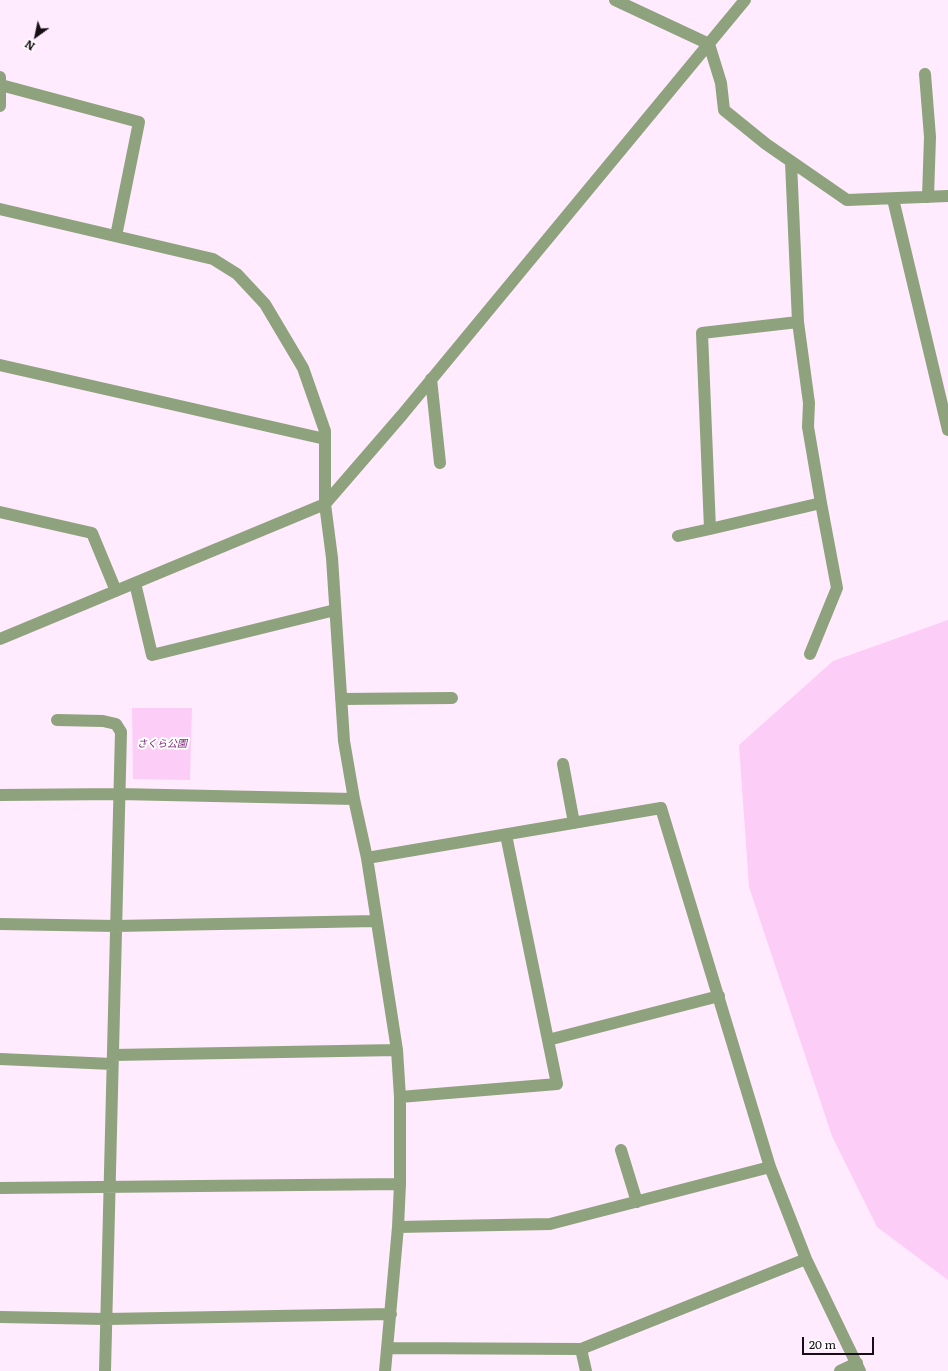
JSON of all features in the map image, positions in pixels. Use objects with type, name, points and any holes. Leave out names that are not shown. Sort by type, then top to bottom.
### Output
[{"type":"street","points":[[615,0],[709,44],[721,83],[724,110],[766,144],[846,200],[948,196]]},
{"type":"street","points":[[0,639],[325,504],[431,379],[746,0]]},
{"type":"street","points":[[925,74],[930,137],[928,197]]},
{"type":"street","points":[[0,106],[0,81],[139,122],[116,236]]},
{"type":"street","points":[[791,162],[798,322],[809,403],[808,427],[837,588],[810,654]]},
{"type":"street","points":[[893,199],[948,430]]},
{"type":"street","points":[[0,209],[213,259],[237,274],[265,304],[303,368],[325,431],[325,504],[332,558],[344,741],[354,799],[367,858],[397,1050],[400,1097],[400,1184],[398,1227],[385,1371]]},
{"type":"street","points":[[710,528],[702,333],[798,322]]},
{"type":"street","points":[[0,365],[325,439]]},
{"type":"street","points":[[431,379],[440,462]]},
{"type":"street","points":[[678,536],[821,503]]},
{"type":"street","points":[[0,512],[92,534],[116,591]]},
{"type":"street","points":[[135,583],[152,655],[335,610]]},
{"type":"street","points":[[341,698],[452,698]]},
{"type":"street","points":[[57,720],[104,720],[116,724],[121,732],[105,1371]]},
{"type":"street","points":[[562,764],[574,823]]},
{"type":"street","points":[[0,795],[119,794],[354,799]]},
{"type":"street","points":[[367,858],[661,808],[770,1167],[806,1259],[858,1367],[840,1371]]},
{"type":"street","points":[[400,1097],[557,1084],[506,835]]},
{"type":"street","points":[[0,924],[116,926],[376,921]]},
{"type":"street","points":[[548,1040],[719,996]]},
{"type":"street","points":[[0,1059],[112,1059],[397,1050]]},
{"type":"street","points":[[621,1150],[637,1202]]},
{"type":"street","points":[[398,1227],[550,1224],[770,1167]]},
{"type":"street","points":[[0,1188],[400,1184]]},
{"type":"street","points":[[388,1348],[581,1349],[806,1259]]},
{"type":"street","points":[[0,1317],[106,1319],[391,1314]]},
{"type":"street","points":[[581,1349],[586,1371]]},
{"type":"green space","points":[[948,620],[948,1280],[877,1227],[832,1136],[749,887],[739,745],[833,661]]},
{"type":"green space","name":"さくら公園","points":[[132,708],[192,708],[190,780],[133,779]]}]
